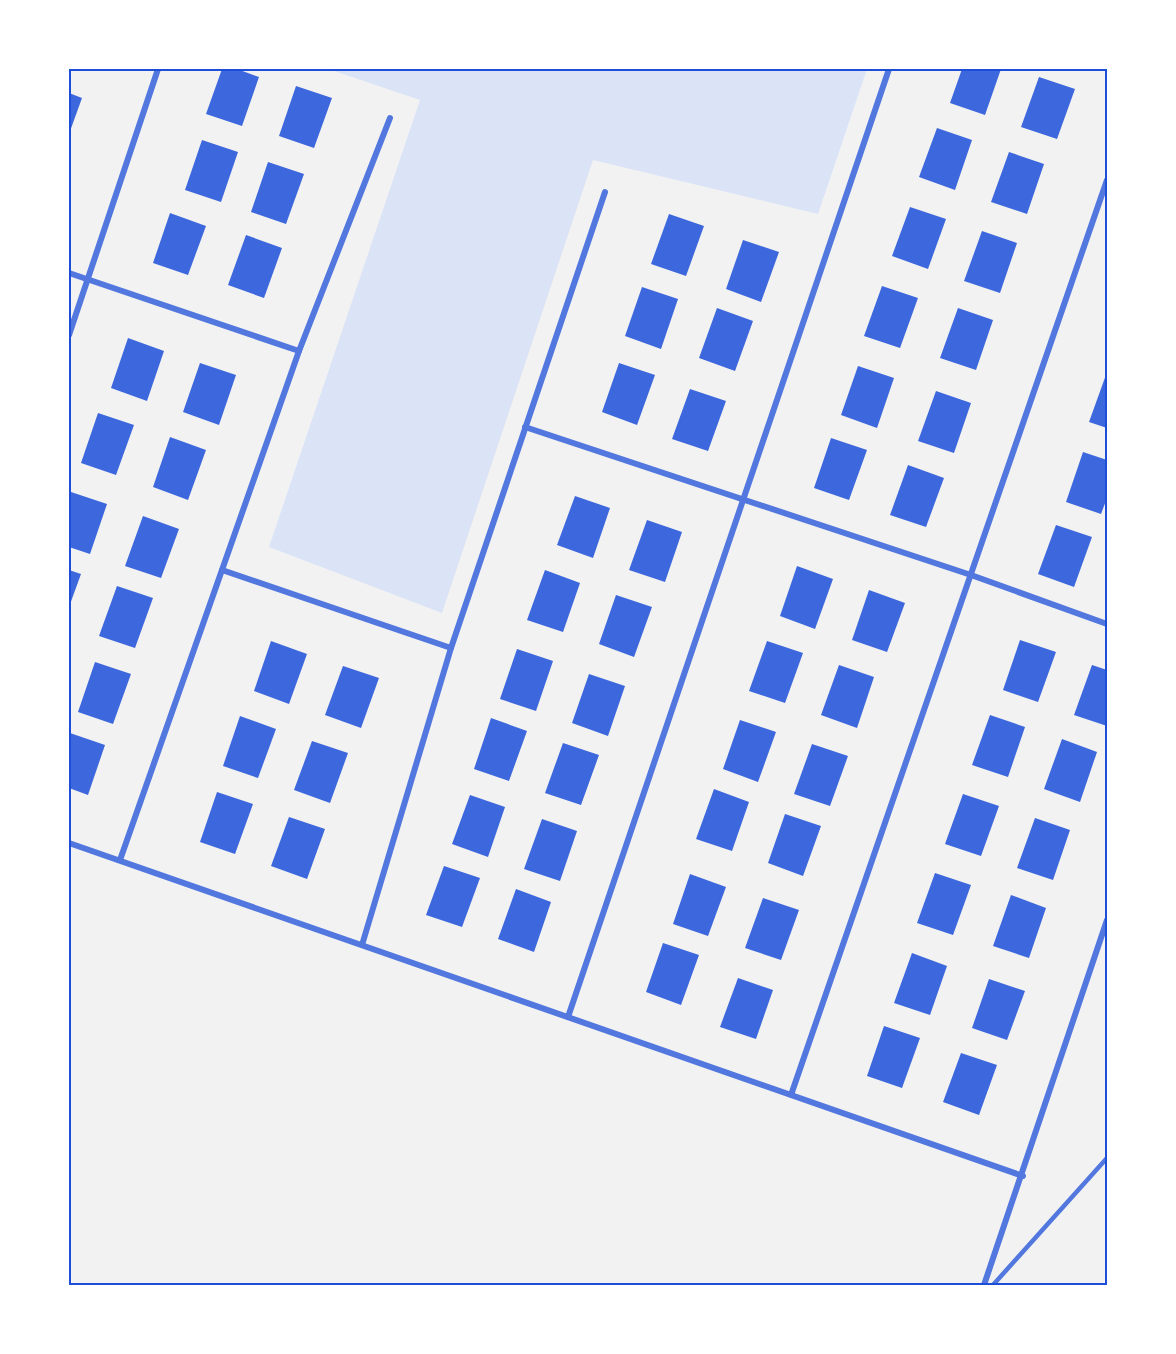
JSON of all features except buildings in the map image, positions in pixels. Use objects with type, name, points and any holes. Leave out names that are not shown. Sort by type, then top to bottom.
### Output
[{"type":"street","points":[[69,335],[158,69]]},
{"type":"street","points":[[568,1017],[889,69]]},
{"type":"street","points":[[120,860],[298,351],[390,118]]},
{"type":"street","points":[[791,1095],[1107,180]]},
{"type":"street","points":[[362,945],[451,648],[605,192]]},
{"type":"street","points":[[69,273],[298,351]]},
{"type":"street","points":[[525,426],[971,575],[1107,624]]},
{"type":"street","points":[[222,570],[451,648]]},
{"type":"street","points":[[69,843],[1023,1176]]},
{"type":"street","points":[[984,1285],[1023,1176],[1107,920]]},
{"type":"lane","points":[[993,1285],[1107,1158]]},
{"type":"shaded area","points":[[328,69],[867,69],[818,214],[593,160],[442,613],[269,547],[420,100]]}]
